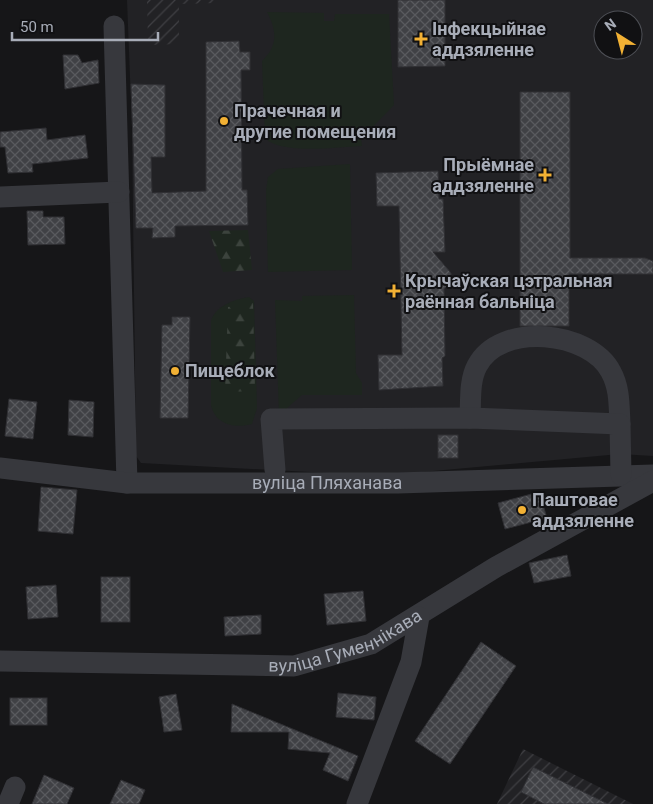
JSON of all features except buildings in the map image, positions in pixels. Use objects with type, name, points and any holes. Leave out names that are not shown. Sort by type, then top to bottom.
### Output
[{"type":"street","points":[[114,26],[127,483]]},
{"type":"street","points":[[0,197],[119,192]]},
{"type":"street","points":[[470,418],[472,379],[478,364],[490,352],[506,342],[532,337],[565,338],[600,356],[611,371],[617,386],[621,475]]},
{"type":"street","points":[[275,470],[271,419],[470,418],[620,424]]},
{"type":"street","name":"вуліца Пляханава","points":[[0,468],[127,483],[398,483],[653,475]]},
{"type":"street","name":"вуліца Гуменнікава","points":[[0,661],[294,666],[371,644],[496,567],[653,482]]},
{"type":"street","points":[[357,804],[411,662],[419,616]]},
{"type":"shaded area","name":"Крычаўская цэтральная раённая бальніца","points":[[127,0],[653,0],[653,456],[620,454],[422,472],[422,478],[141,463],[136,456],[132,129]]},
{"type":"shaded area","points":[[147,0],[216,0],[217,3],[179,4],[179,44],[148,45]]},
{"type":"shaded area","points":[[523,749],[633,804],[497,804]]},
{"type":"green space","points":[[267,12],[324,13],[324,21],[334,21],[335,14],[389,14],[394,105],[361,139],[362,146],[296,148],[284,147],[265,138],[262,61],[271,50],[274,38],[273,26]]},
{"type":"green space","points":[[350,164],[352,270],[268,272],[266,191],[268,177],[278,169]]},
{"type":"green space","points":[[248,230],[252,270],[223,272],[209,231]]},
{"type":"green space","points":[[354,295],[356,373],[362,383],[362,395],[302,395],[279,415],[275,300],[302,301],[302,296]]},
{"type":"green space","points":[[249,297],[254,301],[257,408],[252,424],[239,426],[221,421],[211,405],[211,321],[221,307],[238,299]]},
{"type":"green space","points":[[253,303],[255,391],[225,392],[228,307]]},
{"type":"place","name":"Інфекцыйнае аддзяленне","points":[[421,39]]},
{"type":"place","name":"Прачечная и другие помещения","points":[[224,121]]},
{"type":"place","name":"Прыёмнае аддзяленне","points":[[545,175]]},
{"type":"place","name":"Крычаўская цэтральная раённая бальніца","points":[[394,291]]},
{"type":"place","name":"Пищеблок","points":[[175,371]]},
{"type":"place","name":"Паштовае аддзяленне","points":[[522,510]]}]
